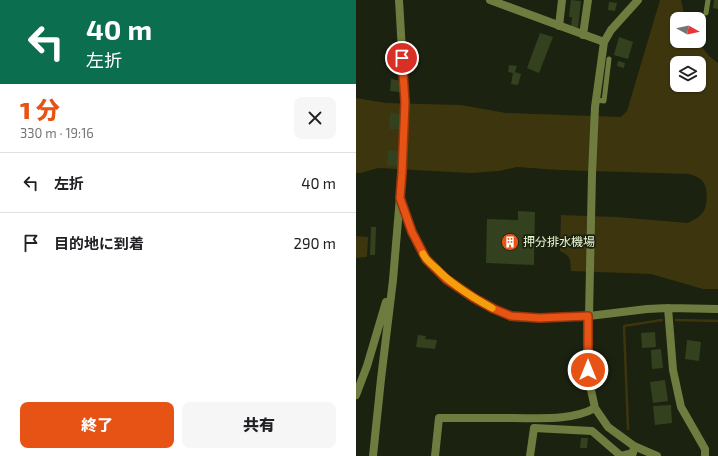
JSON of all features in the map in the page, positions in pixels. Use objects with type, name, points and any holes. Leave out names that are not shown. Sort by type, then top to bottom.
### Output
[{"type":"street","points":[[373,456],[393,280],[402,173],[405,102],[399,0]]},
{"type":"street","points":[[490,0],[513,4],[559,26],[604,42]]},
{"type":"street","points":[[559,26],[562,0]]},
{"type":"street","points":[[583,35],[588,0]]},
{"type":"street","points":[[638,0],[611,30],[604,42],[596,103],[592,174],[588,370],[595,408],[608,427],[634,446],[657,456]]},
{"type":"street","points":[[400,198],[412,232],[426,259],[446,279],[474,298],[511,316],[539,318],[589,312],[647,309],[718,309]]},
{"type":"street","points":[[356,396],[367,366],[393,280]]},
{"type":"street","points":[[668,308],[673,370],[681,407],[705,449],[705,456]]},
{"type":"street","points":[[435,456],[439,418],[541,418],[572,416],[586,413],[595,408]]},
{"type":"street","points":[[530,456],[534,428],[592,431],[621,456],[633,453],[634,446]]},
{"type":"lane","points":[[706,13],[708,0]]},
{"type":"lane","points":[[596,103],[604,101],[609,59]]},
{"type":"shaded area","points":[[660,0],[681,0],[684,12],[670,12],[670,48],[703,48],[709,56],[718,63],[718,289],[703,289],[651,274],[571,271],[568,256],[560,251],[561,215],[616,217],[688,223],[694,220],[702,214],[705,209],[707,193],[705,185],[702,181],[690,174],[559,170],[517,167],[499,171],[471,173],[378,168],[356,173],[356,98],[386,103],[461,105],[506,113],[621,117],[627,111]]},
{"type":"shaded area","points":[[356,236],[368,237],[367,257],[356,258]]},
{"type":"building","points":[[571,0],[581,1],[578,28],[571,27],[572,17],[569,17]]},
{"type":"building","points":[[714,0],[718,0],[718,9],[713,8]]},
{"type":"building","points":[[609,2],[617,3],[615,11],[608,10]]},
{"type":"building","points":[[540,33],[553,37],[539,73],[527,68]]},
{"type":"building","points":[[619,37],[633,42],[628,59],[614,55]]},
{"type":"building","points":[[618,61],[625,63],[624,68],[617,66]]},
{"type":"building","points":[[509,65],[517,66],[515,72],[521,74],[518,85],[511,84],[513,73],[508,72]]},
{"type":"building","points":[[391,79],[401,81],[400,92],[390,91]]},
{"type":"building","points":[[390,113],[400,114],[399,129],[389,129]]},
{"type":"building","points":[[388,150],[400,151],[399,166],[387,165]]},
{"type":"building","name":"押分排水機場","points":[[518,211],[535,212],[534,265],[486,263],[487,219],[518,220]]},
{"type":"building","points":[[371,227],[376,227],[375,255],[370,255]]},
{"type":"building","points":[[655,332],[656,347],[642,348],[641,333]]},
{"type":"building","points":[[418,335],[426,336],[425,339],[437,340],[435,349],[416,347]]},
{"type":"building","points":[[687,340],[701,342],[699,361],[685,359]]},
{"type":"building","points":[[661,349],[663,368],[652,369],[651,350]]},
{"type":"building","points":[[665,380],[668,401],[653,403],[650,382]]},
{"type":"building","points":[[671,405],[672,423],[655,425],[653,406]]},
{"type":"building","points":[[581,438],[588,438],[587,448],[580,448]]},
{"type":"waterway","points":[[628,429],[624,326],[662,320]]},
{"type":"waterway","points":[[676,320],[718,321]]},
{"type":"slow traffic","points":[[423,254],[446,279],[492,308]]},
{"type":"place","name":"押分排水機場","points":[[510,242]]},
{"type":"route","points":[[402,58],[405,102],[400,198],[412,232],[426,259],[446,279],[474,298],[511,316],[539,318],[588,316],[588,370]]}]
